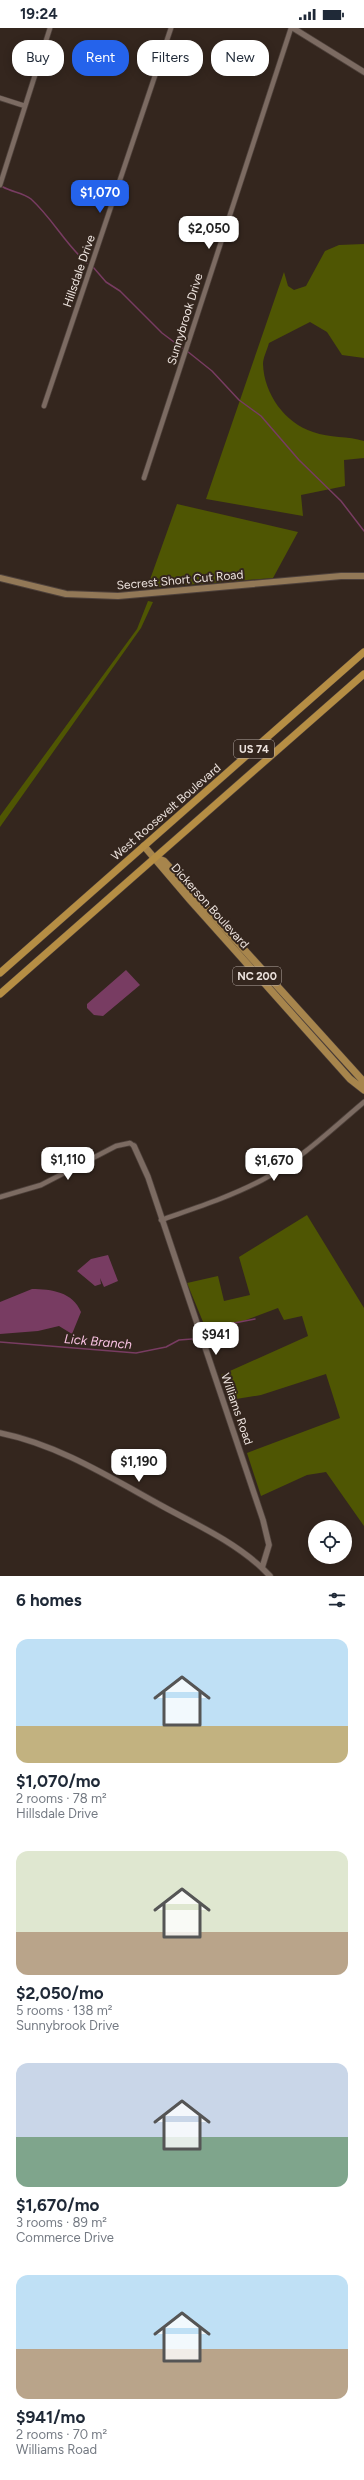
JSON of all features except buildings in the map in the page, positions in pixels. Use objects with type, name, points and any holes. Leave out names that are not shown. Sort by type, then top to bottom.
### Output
[{"type":"highway","name":"West Roosevelt Boulevard","points":[[0,973],[364,652]]},
{"type":"highway","name":"US 74","points":[[0,994],[364,674]]},
{"type":"main road","name":"Secrest Short Cut Road","points":[[0,578],[66,594],[89,597],[118,596],[341,576],[364,576]]},
{"type":"main road","name":"Dickerson Boulevard","points":[[144,846],[156,858],[164,872],[233,947],[334,1062],[364,1090]]},
{"type":"main road","name":"Dickerson Boulevard","points":[[156,858],[164,861],[364,1082]]},
{"type":"main road","name":"NC 200","points":[[233,947],[237,947],[261,968]]},
{"type":"street","points":[[0,185],[50,28]]},
{"type":"street","name":"Hillsdale Drive","points":[[44,406],[171,28]]},
{"type":"street","points":[[292,28],[364,72]]},
{"type":"street","name":"Sunnybrook Drive","points":[[144,478],[292,28]]},
{"type":"street","points":[[0,98],[25,106]]},
{"type":"street","points":[[161,1220],[229,1196],[267,1177],[285,1166],[364,1102]]},
{"type":"street","points":[[0,1197],[41,1185],[116,1146],[130,1143],[134,1146]]},
{"type":"street","name":"Williams Road","points":[[134,1146],[148,1177],[161,1220],[263,1520],[269,1545],[262,1568]]},
{"type":"street","points":[[0,1433],[51,1449],[86,1465],[240,1549],[270,1576]]},
{"type":"green space","points":[[364,244],[364,358],[342,355],[327,332],[310,322],[269,343],[263,364],[267,386],[278,406],[285,414],[303,428],[313,432],[364,441],[364,458],[344,460],[345,486],[301,495],[303,516],[206,499],[284,272],[288,286],[294,290],[306,286],[325,251],[339,245]]},
{"type":"green space","points":[[177,504],[298,532],[273,578],[147,588]]},
{"type":"green space","points":[[148,601],[153,602],[141,628],[0,827],[0,816],[137,629]]},
{"type":"green space","points":[[307,1215],[364,1308],[364,1526],[326,1472],[307,1475],[261,1496],[247,1453],[340,1418],[326,1374],[261,1395],[230,1400],[221,1375],[308,1336],[302,1316],[284,1320],[278,1308],[208,1334],[187,1283],[218,1276],[224,1301],[250,1295],[239,1257]]},
{"type":"shaded area","points":[[126,970],[140,985],[103,1016],[94,1015],[87,1008],[87,1004]]},
{"type":"shaded area","points":[[108,1255],[118,1281],[104,1287],[100,1278],[101,1284],[95,1286],[77,1271],[91,1259]]},
{"type":"shaded area","points":[[32,1289],[54,1291],[73,1300],[81,1312],[72,1334],[59,1326],[38,1331],[0,1334],[0,1302]]},
{"type":"waterway","points":[[3,187],[25,195],[31,199],[46,215],[72,248],[87,263]]},
{"type":"waterway","points":[[93,267],[106,282],[120,291],[162,333],[182,348]]},
{"type":"waterway","points":[[187,351],[212,371],[239,400],[261,416],[299,460],[341,501],[364,531]]},
{"type":"waterway","name":"Lick Branch","points":[[205,1333],[224,1325],[255,1319]]},
{"type":"waterway","name":"Lick Branch","points":[[0,1342],[136,1353],[166,1347],[179,1340],[192,1339]]}]
